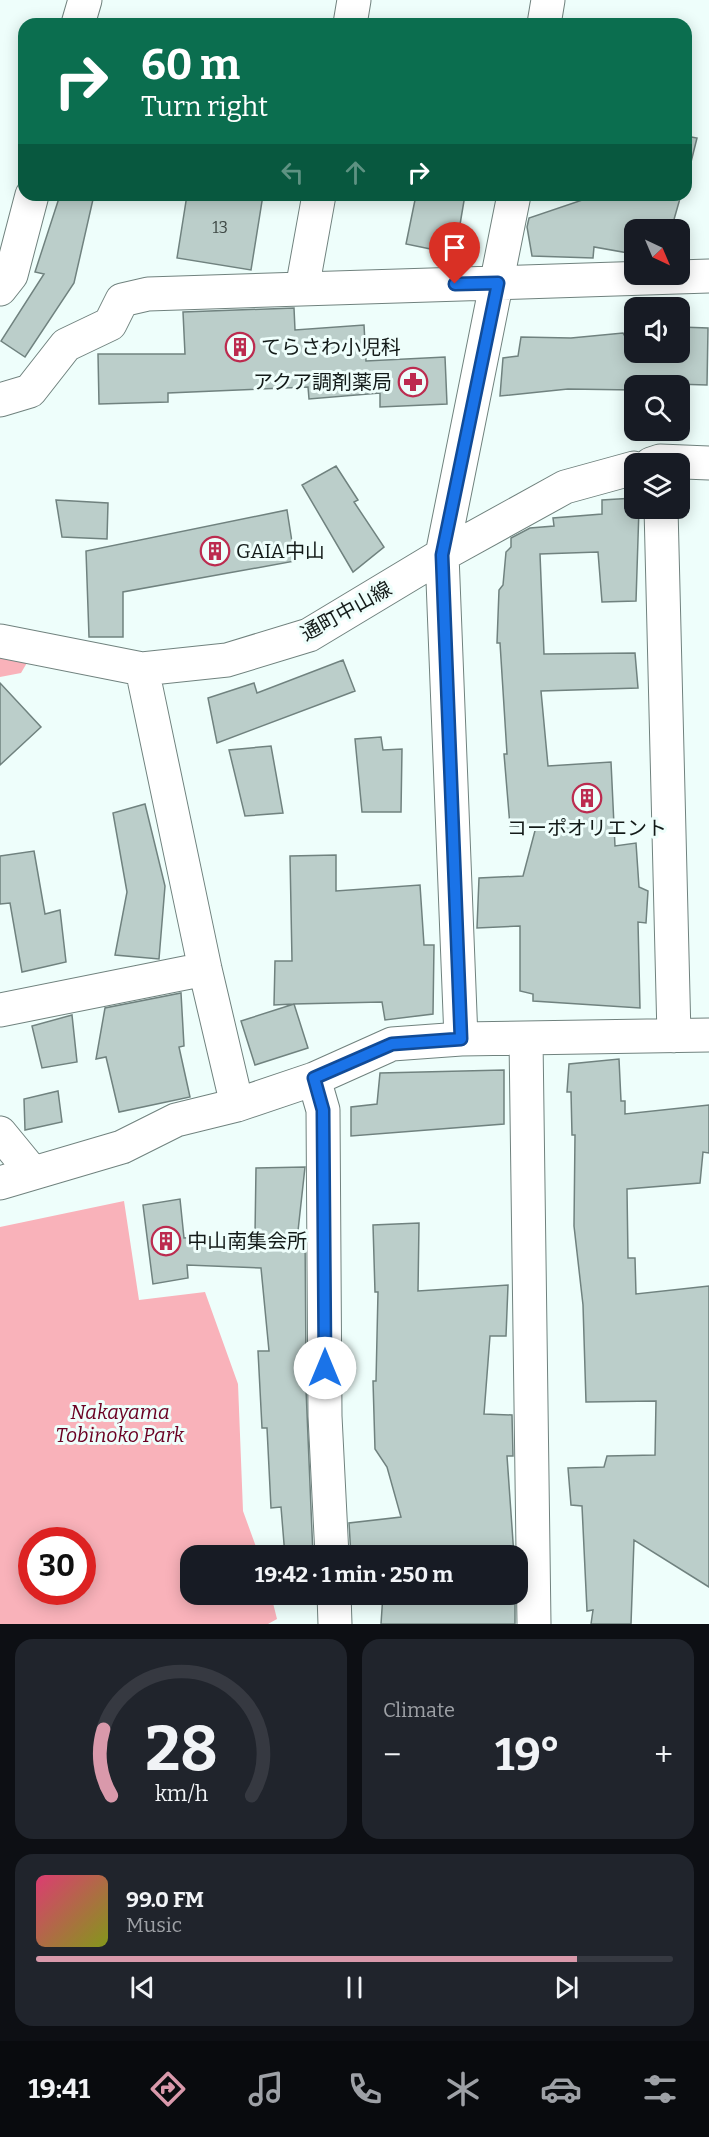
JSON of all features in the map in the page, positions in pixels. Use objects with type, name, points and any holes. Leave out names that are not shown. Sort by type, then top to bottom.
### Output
[{"type":"street","points":[[80,18],[84,0]]},
{"type":"street","points":[[351,18],[354,0]]},
{"type":"street","points":[[545,18],[548,0]]},
{"type":"street","points":[[0,289],[11,275],[30,201]]},
{"type":"street","points":[[302,289],[318,201]]},
{"type":"street","points":[[461,1039],[442,555],[513,201]]},
{"type":"street","points":[[0,400],[30,391],[66,345],[110,324],[122,300],[148,294],[709,274]]},
{"type":"street","name":"通町中山線","points":[[690,463],[709,463]]},
{"type":"street","name":"通町中山線","points":[[0,641],[142,669],[227,660],[309,635],[442,555],[565,487],[624,471]]},
{"type":"street","points":[[661,519],[674,1036]]},
{"type":"street","points":[[142,669],[205,969],[237,1105]]},
{"type":"street","points":[[0,1010],[205,969]]},
{"type":"street","points":[[0,1183],[122,1147],[176,1120],[237,1105],[314,1078],[392,1044],[461,1039],[526,1040],[709,1035]]},
{"type":"street","points":[[526,1040],[534,1624]]},
{"type":"street","points":[[314,1078],[323,1110],[325,1416],[331,1545]]},
{"type":"street","points":[[0,1133],[32,1172]]},
{"type":"street","points":[[334,1605],[335,1624]]},
{"type":"green space","points":[[0,643],[35,649],[21,673],[0,677]]},
{"type":"green space","name":"Nakayama Tobinoko Park","points":[[124,1201],[139,1300],[205,1292],[238,1384],[243,1511],[255,1545],[180,1545],[180,1605],[274,1605],[277,1619],[268,1624],[0,1624],[0,1227]]},
{"type":"building","points":[[692,137],[697,138],[692,158]]},
{"type":"building","points":[[58,201],[93,201],[74,283],[25,357],[1,341],[44,274],[35,272]]},
{"type":"building","points":[[186,201],[262,201],[251,270],[177,258]]},
{"type":"building","points":[[415,201],[464,201],[455,254],[406,244]]},
{"type":"building","points":[[579,201],[679,201],[674,219],[624,219],[624,252],[594,247],[593,258],[532,256],[527,227],[529,218]]},
{"type":"building","points":[[294,308],[295,330],[364,325],[366,361],[445,357],[447,404],[380,407],[380,393],[309,399],[308,387],[168,393],[168,402],[99,404],[98,354],[185,354],[183,312]]},
{"type":"building","points":[[690,327],[708,328],[707,385],[690,384],[690,375],[624,375],[624,390],[568,389],[500,396],[503,358],[518,356],[521,337],[571,338],[623,333],[624,363],[690,363]]},
{"type":"building","points":[[336,466],[358,500],[354,502],[384,547],[353,572],[302,485]]},
{"type":"building","points":[[624,499],[624,519],[639,519],[636,601],[602,602],[598,552],[540,554],[544,654],[635,653],[638,688],[541,691],[548,766],[611,762],[615,846],[636,843],[639,887],[648,891],[646,923],[638,922],[640,1008],[533,1001],[533,994],[520,991],[520,926],[477,928],[479,878],[523,876],[536,827],[510,826],[504,754],[507,754],[500,643],[497,643],[499,590],[503,585],[506,552],[511,547],[511,538],[530,528],[554,526],[553,518],[602,514],[602,500]]},
{"type":"building","points":[[56,500],[108,503],[107,539],[62,537]]},
{"type":"building","name":"GAIA中山","points":[[287,510],[295,561],[123,592],[123,637],[89,637],[86,551]]},
{"type":"building","points":[[343,660],[355,691],[217,743],[208,698],[254,683],[257,693]]},
{"type":"building","points":[[0,683],[41,727],[0,765]]},
{"type":"building","points":[[381,737],[383,750],[402,749],[401,812],[362,812],[355,739]]},
{"type":"building","points":[[271,746],[283,813],[245,816],[229,750]]},
{"type":"building","points":[[145,804],[165,886],[159,959],[115,955],[127,892],[113,813]]},
{"type":"building","points":[[34,851],[45,914],[60,910],[66,962],[22,972],[10,903],[0,904],[0,856]]},
{"type":"building","points":[[336,855],[336,891],[420,885],[424,945],[434,945],[433,1014],[385,1020],[382,1002],[274,1005],[275,961],[292,961],[290,856]]},
{"type":"building","points":[[181,993],[184,1046],[179,1047],[190,1097],[119,1112],[106,1057],[96,1059],[105,1008]]},
{"type":"building","points":[[294,1004],[308,1048],[255,1065],[241,1021]]},
{"type":"building","points":[[72,1015],[77,1062],[42,1068],[32,1026]]},
{"type":"building","points":[[619,1059],[621,1101],[625,1101],[625,1114],[709,1105],[709,1153],[703,1152],[700,1183],[627,1189],[628,1258],[635,1258],[636,1294],[709,1286],[709,1587],[634,1540],[631,1624],[591,1624],[593,1610],[587,1611],[582,1506],[571,1505],[568,1468],[604,1467],[607,1456],[655,1455],[656,1401],[586,1402],[583,1305],[574,1226],[575,1135],[572,1135],[571,1092],[567,1092],[569,1064]]},
{"type":"building","points":[[504,1070],[504,1124],[351,1136],[351,1107],[377,1104],[380,1073]]},
{"type":"building","points":[[58,1091],[62,1122],[25,1130],[24,1099]]},
{"type":"building","points":[[305,1167],[298,1231],[305,1231],[306,1363],[297,1379],[306,1389],[313,1545],[284,1545],[281,1507],[271,1508],[267,1428],[262,1428],[258,1351],[269,1351],[261,1268],[187,1265],[188,1278],[153,1284],[143,1205],[180,1199],[184,1238],[255,1234],[256,1168]]},
{"type":"building","points":[[419,1223],[418,1291],[508,1285],[506,1336],[490,1336],[484,1414],[512,1415],[513,1456],[507,1456],[513,1545],[350,1545],[349,1523],[401,1517],[387,1467],[375,1449],[373,1381],[376,1381],[378,1292],[375,1292],[373,1225]]},
{"type":"building","points":[[382,1605],[515,1605],[515,1624],[381,1624]]},
{"type":"place","name":"てらさわ小児科","points":[[240,347]]},
{"type":"place","name":"アクア調剤薬局","points":[[413,382]]},
{"type":"place","name":"GAIA中山","points":[[215,551]]},
{"type":"place","name":"コーポオリエント","points":[[587,798]]},
{"type":"place","name":"中山南集会所","points":[[166,1241]]},
{"type":"route","points":[[325,1368],[323,1110],[314,1078],[392,1044],[461,1039],[442,555],[498,283],[455,284]]}]
